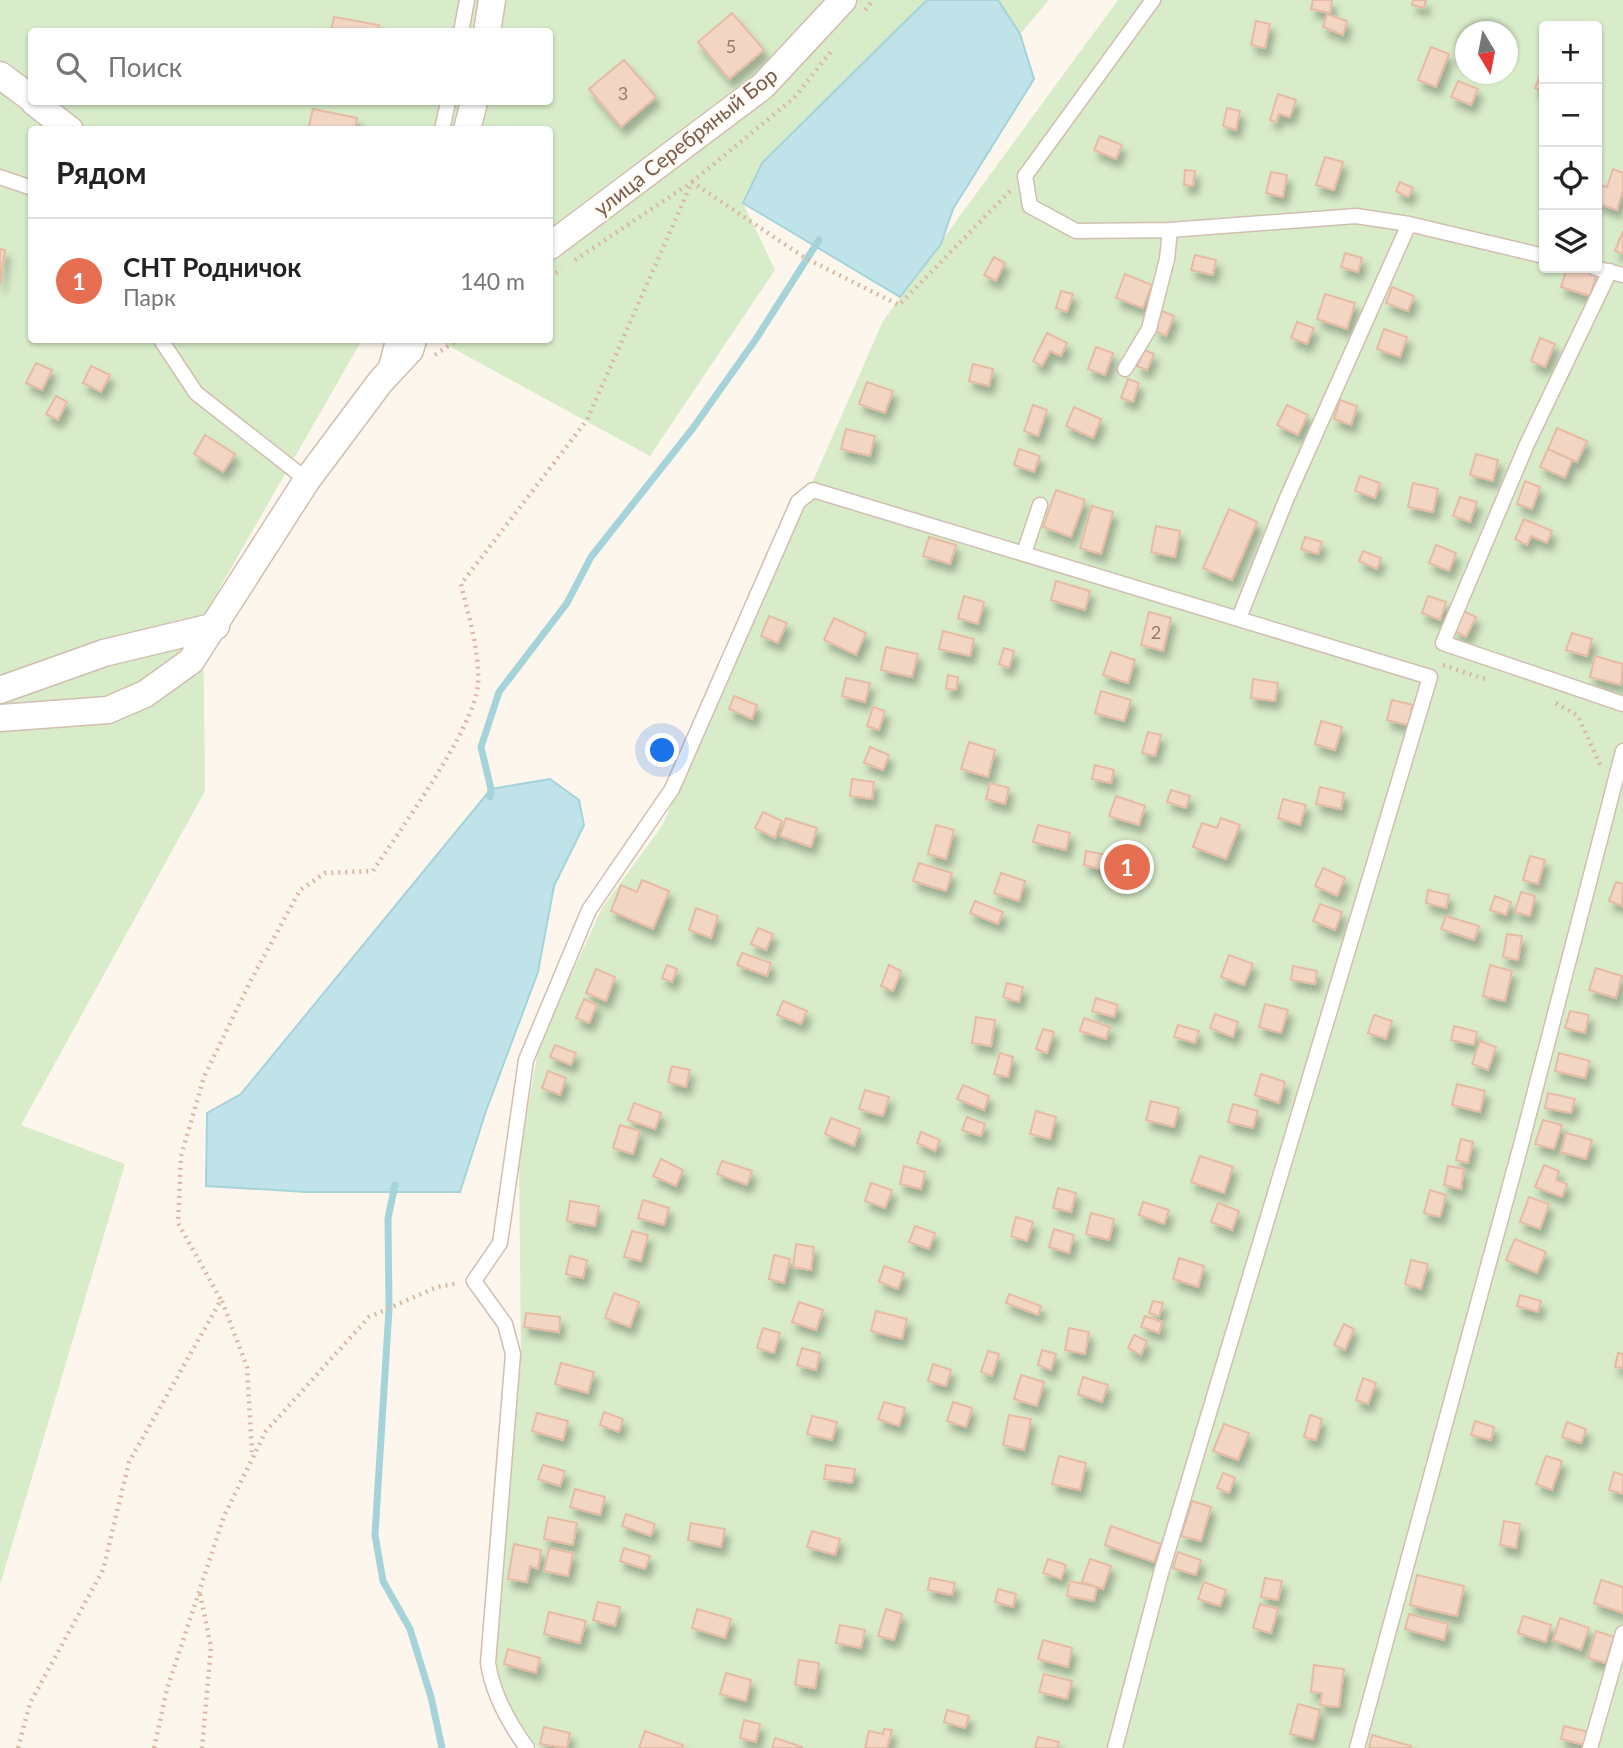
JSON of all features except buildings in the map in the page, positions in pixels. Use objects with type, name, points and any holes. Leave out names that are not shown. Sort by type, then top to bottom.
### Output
[{"type":"street","points":[[488,28],[492,0]]},
{"type":"street","name":"улица Серебряный Бор","points":[[553,244],[763,86],[850,10]]},
{"type":"street","points":[[0,75],[28,96]]},
{"type":"street","points":[[39,105],[65,126]]},
{"type":"street","points":[[468,126],[473,105]]},
{"type":"street","points":[[0,718],[108,710],[145,694],[191,661],[216,626],[307,480],[409,343]]},
{"type":"street","points":[[0,690],[104,653],[216,626]]},
{"type":"lane","points":[[462,28],[467,0]]},
{"type":"lane","points":[[1153,0],[1025,176],[1030,206],[1076,231],[1170,230],[1356,216],[1409,223],[1539,255]]},
{"type":"lane","points":[[443,126],[447,105]]},
{"type":"lane","points":[[0,177],[28,187]]},
{"type":"lane","points":[[1239,618],[1286,500],[1409,223]]},
{"type":"lane","points":[[1125,369],[1149,329],[1167,259],[1170,230]]},
{"type":"lane","points":[[1609,271],[1527,444],[1443,643],[1623,704]]},
{"type":"lane","points":[[163,343],[196,393],[307,480]]},
{"type":"lane","points":[[527,1748],[510,1726],[491,1682],[488,1663],[513,1354],[505,1324],[474,1281],[499,1243],[526,1059],[589,910],[672,789],[798,502],[813,490],[1430,677],[1161,1573],[1115,1748]]},
{"type":"lane","points":[[1024,553],[1040,505]]},
{"type":"lane","points":[[1357,1748],[1522,1141],[1623,751]]},
{"type":"lane","points":[[1590,1748],[1623,1633]]},
{"type":"path","points":[[850,10],[873,0]]},
{"type":"path","points":[[553,275],[692,182],[794,98],[842,39]]},
{"type":"path","points":[[692,182],[806,258],[900,305],[1025,176]]},
{"type":"path","points":[[253,1454],[247,1367],[221,1300],[178,1223],[181,1156],[204,1077],[250,982],[300,890],[325,873],[373,871],[432,783],[466,720],[478,685],[472,630],[461,584],[587,420],[692,182]]},
{"type":"path","points":[[1435,662],[1497,683]]},
{"type":"path","points":[[1547,700],[1578,716],[1594,747],[1610,795]]},
{"type":"path","points":[[154,1748],[167,1689],[224,1516],[266,1431],[369,1317],[437,1287],[474,1281]]},
{"type":"path","points":[[18,1748],[30,1703],[103,1570],[129,1462],[221,1300]]},
{"type":"path","points":[[200,1593],[211,1647],[202,1748]]},
{"type":"green space","points":[[0,0],[927,0],[762,164],[743,203],[775,270],[650,456],[443,343],[553,343],[553,126],[28,126],[28,343],[360,343],[203,617],[205,791],[21,1125],[125,1164],[0,1585]]},
{"type":"green space","points":[[998,0],[1049,0],[1020,34]]},
{"type":"green space","points":[[1118,0],[1623,0],[1623,1748],[537,1748],[493,1684],[521,1355],[519,1161],[539,1044],[602,908],[662,826],[883,321]]},
{"type":"water","points":[[927,0],[998,0],[1020,34],[1034,79],[953,209],[941,244],[900,297],[743,203],[762,163]]},
{"type":"water","points":[[550,779],[579,800],[584,825],[554,886],[538,972],[486,1111],[460,1192],[307,1192],[206,1186],[207,1113],[241,1094],[491,789]]},
{"type":"waterway","points":[[490,797],[491,789],[481,747],[499,692],[567,603],[591,557],[693,428],[756,339],[819,240]]},
{"type":"waterway","points":[[395,1185],[388,1218],[389,1309],[375,1535],[383,1581],[410,1629],[431,1697],[442,1748]]},
{"type":"place","name":"СНТ Родничок","points":[[1127,867]]}]
